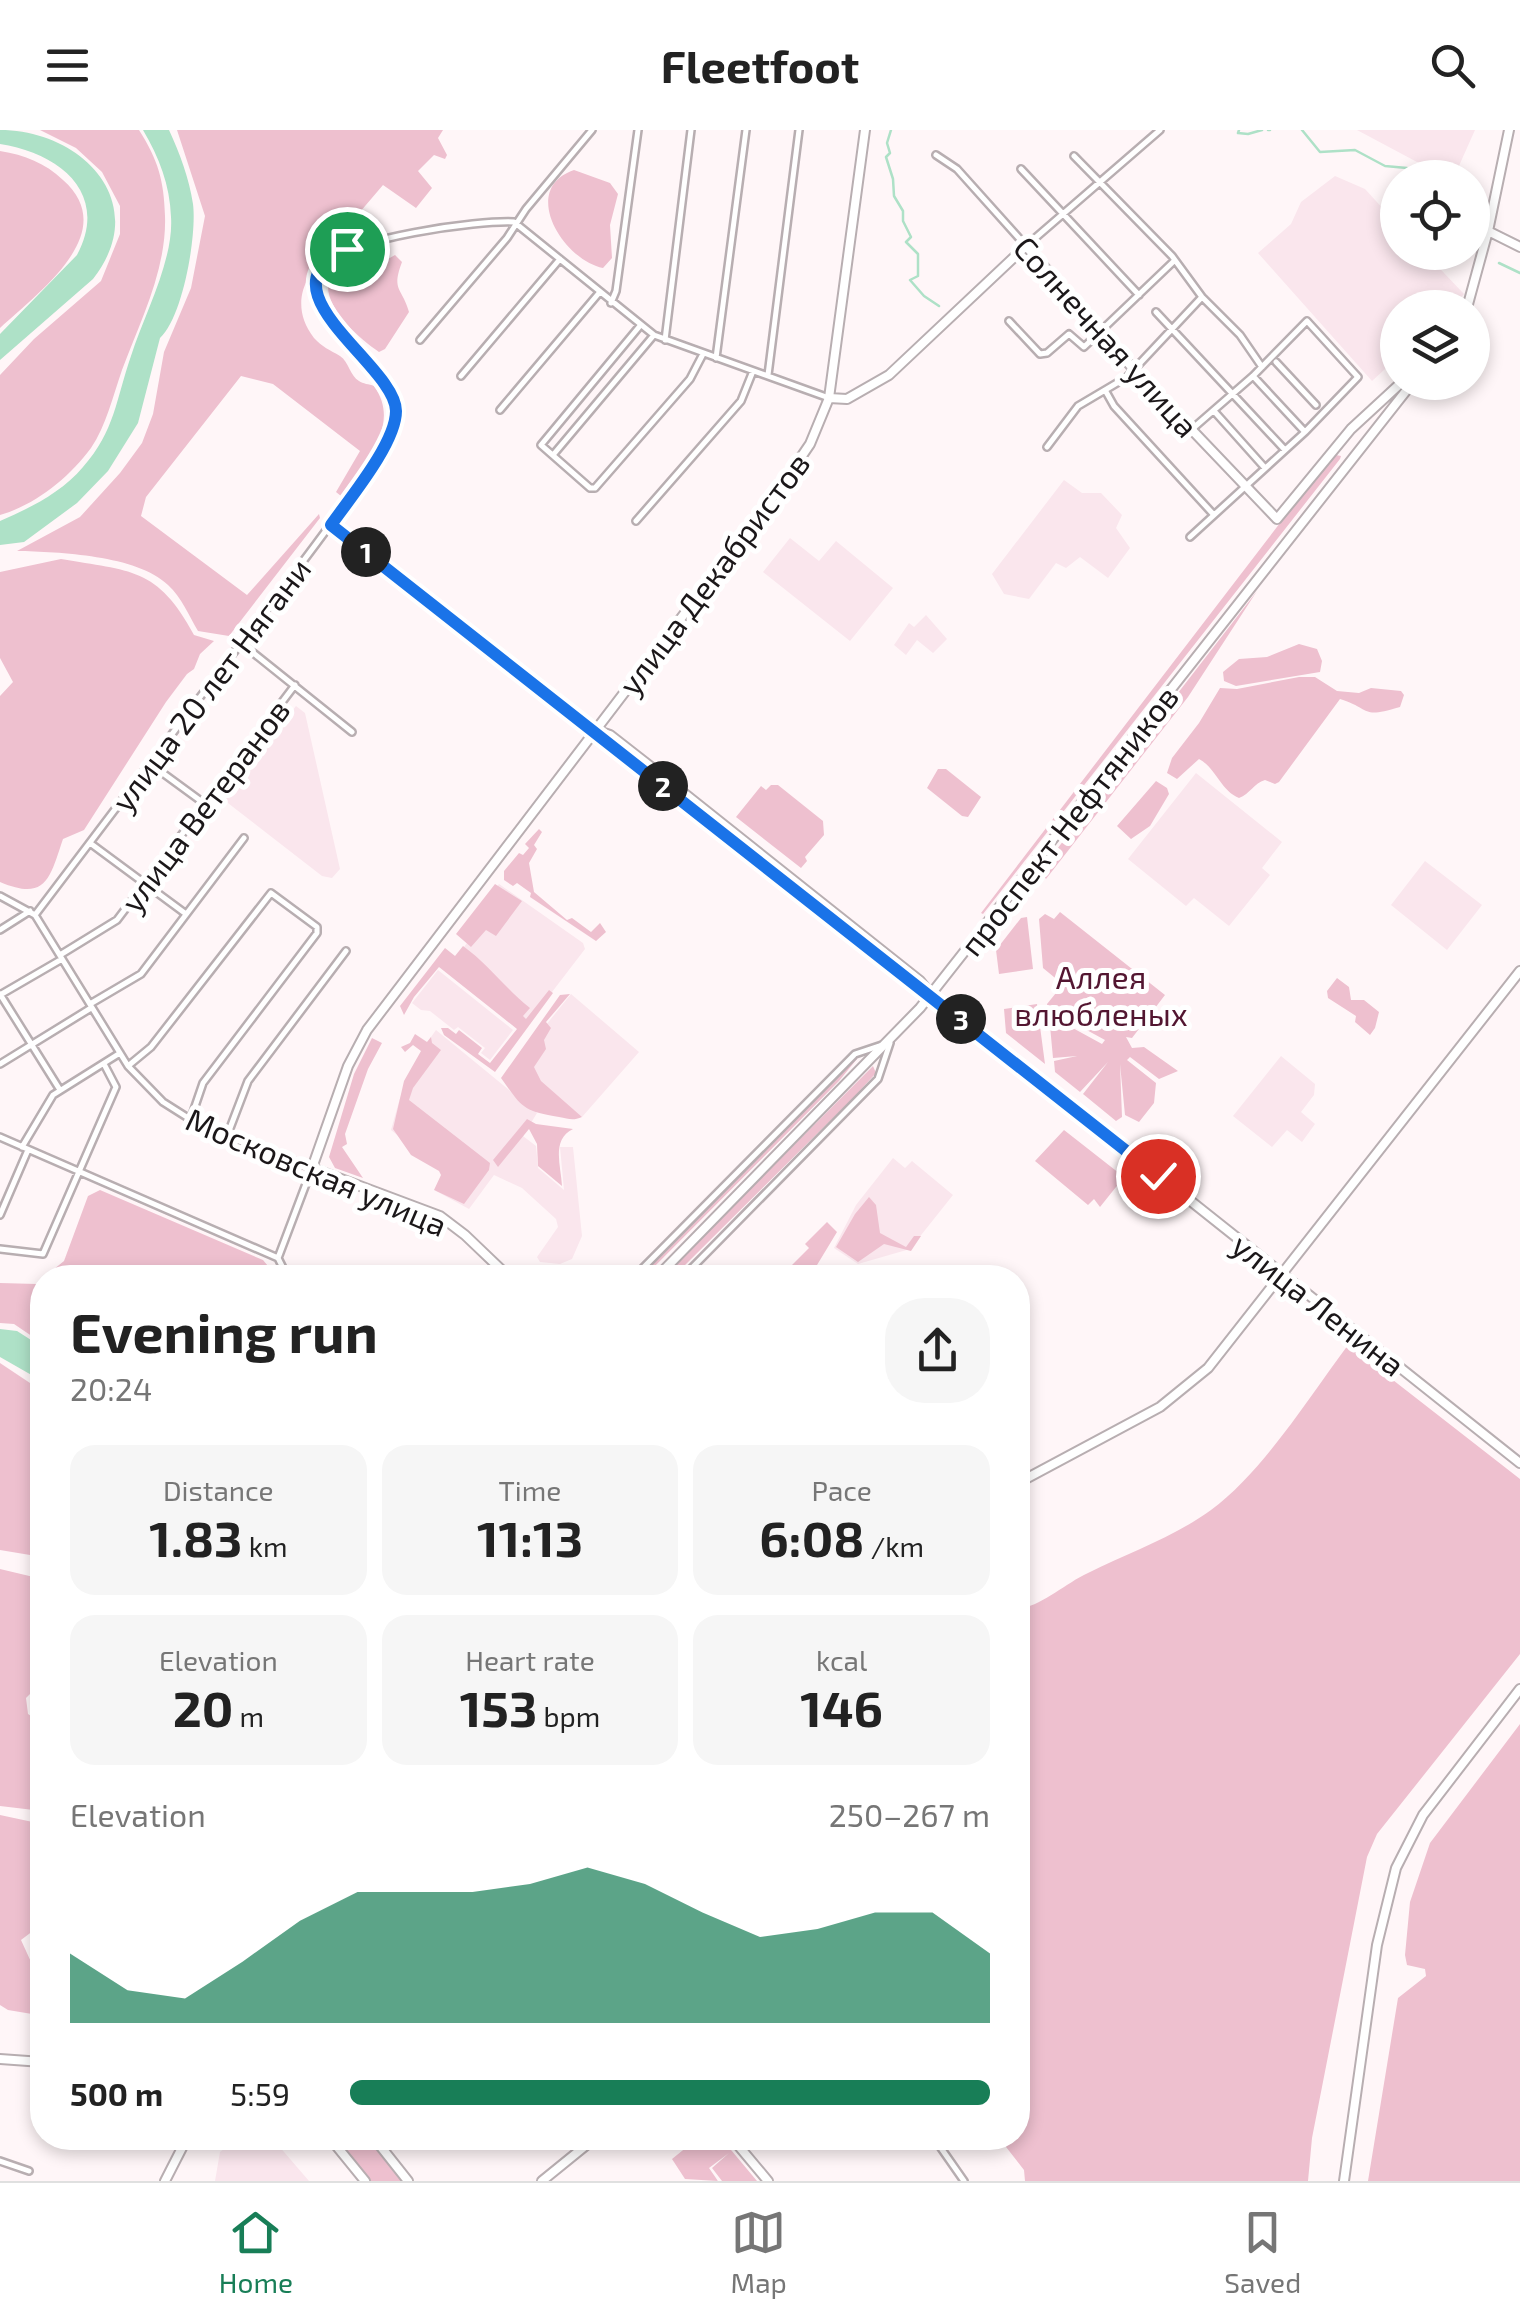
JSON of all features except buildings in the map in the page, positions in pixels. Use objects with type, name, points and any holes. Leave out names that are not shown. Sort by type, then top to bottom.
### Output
[{"type":"main road","name":"улица Декабристов","points":[[312,1168],[348,1066],[362,1038],[802,458],[829,398],[865,130]]},
{"type":"main road","points":[[1490,221],[1509,130]]},
{"type":"main road","points":[[1490,232],[1520,248]]},
{"type":"main road","points":[[829,398],[847,399],[889,376],[1026,246]]},
{"type":"main road","name":"Солнечная улица","points":[[1026,246],[1135,370],[1277,518],[1350,429],[1380,400]]},
{"type":"main road","points":[[1380,400],[1389,401],[1392,408]]},
{"type":"main road","name":"проспект Нефтяников","points":[[669,1265],[890,1042],[931,995],[1398,400]]},
{"type":"main road","name":"улица Ленина","points":[[331,525],[595,730],[610,735],[1520,1463]]},
{"type":"main road","points":[[1030,1477],[1141,1418],[1187,1388],[1231,1342],[1520,971]]},
{"type":"main road","name":"Московская улица","points":[[312,1168],[436,1214],[496,1265]]},
{"type":"main road","points":[[1344,2181],[1377,1944],[1396,1868],[1423,1816],[1520,1690]]},
{"type":"main road","points":[[0,2059],[30,2061]]},
{"type":"main road","points":[[165,2181],[181,2150]]},
{"type":"main road","points":[[340,2150],[366,2181]]},
{"type":"main road","points":[[383,2150],[408,2181]]},
{"type":"main road","points":[[542,2181],[579,2150]]},
{"type":"main road","points":[[742,2150],[768,2181]]},
{"type":"street","points":[[420,340],[592,130]]},
{"type":"street","points":[[611,302],[616,294],[638,130]]},
{"type":"street","points":[[665,340],[692,130]]},
{"type":"street","points":[[716,358],[746,130]]},
{"type":"street","points":[[768,376],[799,130]]},
{"type":"street","points":[[1026,246],[1160,130]]},
{"type":"street","name":"Солнечная улица","points":[[936,155],[962,174],[1026,246]]},
{"type":"street","points":[[1074,156],[1175,260],[1202,297],[1240,335],[1262,367]]},
{"type":"street","points":[[1022,169],[1139,295]]},
{"type":"street","points":[[518,223],[654,335],[829,398]]},
{"type":"street","name":"улица 20 лет Нягани","points":[[32,913],[331,525],[390,434],[396,414],[393,394],[328,318],[318,293],[322,268],[339,252],[362,244],[443,229],[518,223]]},
{"type":"street","points":[[460,376],[560,259]]},
{"type":"street","points":[[1009,321],[1042,354],[1069,334],[1084,347],[1175,260]]},
{"type":"street","points":[[500,410],[599,292]]},
{"type":"street","points":[[1047,447],[1078,406],[1135,370],[1202,297]]},
{"type":"street","points":[[1156,312],[1285,450]]},
{"type":"street","points":[[1190,536],[1305,432],[1357,380],[1356,373],[1307,321],[1253,376],[1191,430]]},
{"type":"street","points":[[640,326],[541,444],[594,488],[690,378],[703,354]]},
{"type":"street","points":[[553,455],[654,335]]},
{"type":"street","points":[[1276,362],[1316,405]]},
{"type":"street","points":[[636,521],[741,401],[753,371]]},
{"type":"street","points":[[1253,376],[1305,432]]},
{"type":"street","points":[[1105,390],[1114,406],[1214,515]]},
{"type":"street","points":[[1214,411],[1266,468]]},
{"type":"street","points":[[240,643],[352,732]]},
{"type":"street","name":"улица Ветеранов","points":[[0,995],[112,924],[295,686]]},
{"type":"street","points":[[149,763],[205,804]]},
{"type":"street","points":[[0,1064],[140,974],[244,838]]},
{"type":"street","points":[[90,842],[186,914]]},
{"type":"street","points":[[128,1066],[151,1047],[271,893],[316,927],[317,933],[203,1083],[190,1121]]},
{"type":"street","points":[[0,896],[32,913]]},
{"type":"street","points":[[0,930],[32,913]]},
{"type":"street","name":"Московская улица","points":[[32,913],[120,1054],[151,1092],[190,1121],[312,1168]]},
{"type":"street","points":[[227,1137],[248,1081],[346,951]]},
{"type":"street","points":[[0,995],[60,1090]]},
{"type":"street","points":[[646,1265],[855,1054],[890,1042]]},
{"type":"street","points":[[695,1265],[878,1079],[890,1042]]},
{"type":"street","points":[[0,1216],[44,1105],[60,1090],[120,1054]]},
{"type":"street","points":[[0,1249],[43,1254],[116,1088],[104,1064]]},
{"type":"street","points":[[0,1137],[278,1258],[282,1265]]},
{"type":"street","points":[[278,1258],[312,1168]]},
{"type":"street","points":[[942,2150],[964,2181]]},
{"type":"street","points":[[0,2162],[28,2171]]},
{"type":"shaded area","points":[[0,130],[30,133],[57,142],[81,157],[99,176],[111,198],[115,223],[110,250],[93,279],[0,360],[0,334],[77,255],[86,233],[87,213],[83,195],[73,180],[42,156],[0,144]]},
{"type":"shaded area","points":[[143,130],[169,130],[187,175],[194,218],[182,295],[160,338],[138,423],[108,471],[77,503],[24,542],[0,545],[0,521],[65,485],[102,441],[163,269],[171,234],[170,205],[159,161]]},
{"type":"shaded area","points":[[1357,130],[1475,130],[1462,160],[1413,160]]},
{"type":"shaded area","points":[[1335,176],[1365,189],[1380,205],[1380,270],[1441,270],[1460,290],[1380,290],[1380,374],[1372,381],[1258,253],[1291,224],[1301,202]]},
{"type":"shaded area","points":[[1064,480],[1082,493],[1101,493],[1122,515],[1116,528],[1130,548],[1108,578],[1080,557],[1066,568],[1056,563],[1029,599],[1004,594],[992,574]]},
{"type":"shaded area","points":[[790,538],[819,561],[836,541],[893,588],[850,641],[763,572]]},
{"type":"shaded area","points":[[926,615],[947,639],[933,653],[917,640],[906,655],[894,645],[909,623],[914,627]]},
{"type":"shaded area","points":[[296,706],[305,713],[340,869],[332,878],[322,876],[224,800]]},
{"type":"shaded area","points":[[1196,773],[1282,842],[1262,868],[1270,875],[1229,926],[1194,898],[1186,906],[1128,859]]},
{"type":"shaded area","points":[[1425,861],[1482,905],[1447,950],[1391,905]]},
{"type":"shaded area","points":[[499,884],[583,943],[585,949],[529,1022],[451,964],[467,943],[459,935]]},
{"type":"shaded area","points":[[438,970],[513,1030],[490,1060],[481,1053],[485,1048],[458,1027],[454,1030],[430,1011],[412,1003]]},
{"type":"shaded area","points":[[571,994],[639,1052],[582,1117],[534,1082],[529,1046]]},
{"type":"shaded area","points":[[436,1030],[537,1113],[523,1136],[536,1146],[538,1168],[564,1190],[560,1147],[573,1147],[582,1236],[572,1259],[560,1264],[540,1262],[537,1257],[558,1227],[556,1219],[522,1188],[494,1175],[469,1209],[436,1191],[444,1173],[391,1130],[400,1098]]},
{"type":"shaded area","points":[[1281,1056],[1315,1084],[1314,1095],[1301,1112],[1315,1124],[1302,1142],[1287,1130],[1272,1147],[1233,1116]]},
{"type":"shaded area","points":[[893,1158],[905,1168],[912,1161],[953,1195],[910,1249],[858,1264],[834,1248],[856,1205]]},
{"type":"shaded area","points":[[0,1329],[17,1331],[30,1339],[30,1374],[0,1357]]},
{"type":"shaded area","points":[[282,2150],[309,2181],[215,2181],[220,2152]]},
{"type":"green space","points":[[40,130],[139,130],[161,181],[162,256],[105,421],[91,448],[50,489],[26,505],[0,515],[0,375],[34,339],[101,281],[120,234],[120,206],[102,172],[76,148]]},
{"type":"green space","points":[[177,130],[443,130],[438,138],[447,155],[445,159],[434,155],[418,171],[432,188],[416,208],[383,185],[354,219],[364,238],[333,252],[320,263],[303,290],[301,305],[314,338],[343,359],[356,379],[374,386],[382,401],[384,415],[377,443],[341,496],[336,492],[360,451],[273,384],[241,376],[146,497],[141,516],[247,595],[319,514],[320,518],[229,636],[198,631],[173,590],[137,567],[97,557],[17,551],[80,517],[142,443],[153,414],[164,352],[191,288],[205,216]]},
{"type":"green space","points":[[0,151],[34,161],[56,174],[79,200],[84,220],[68,260],[0,328]]},
{"type":"green space","points":[[574,170],[610,183],[618,194],[610,225],[612,258],[603,268],[574,252],[553,223],[548,207],[550,192],[558,179]]},
{"type":"green space","points":[[395,255],[402,262],[398,284],[409,312],[379,352],[344,322],[329,295],[328,282],[334,270],[348,259],[378,272]]},
{"type":"green space","points":[[1336,455],[1340,459],[981,913],[1303,493]]},
{"type":"green space","points":[[61,559],[140,576],[168,596],[194,635],[214,641],[166,702],[84,830],[63,839],[50,875],[37,887],[28,889],[0,882],[0,696],[13,682],[0,658],[0,572]]},
{"type":"green space","points":[[1257,591],[1188,697],[1046,879],[1040,871]]},
{"type":"green space","points":[[1299,644],[1317,649],[1322,661],[1320,672],[1236,686],[1224,681],[1223,672],[1239,659],[1267,657]]},
{"type":"green space","points":[[1315,677],[1337,691],[1359,693],[1371,688],[1401,691],[1404,695],[1400,707],[1378,712],[1340,699],[1279,782],[1261,781],[1239,798],[1199,759],[1177,779],[1167,773],[1172,758],[1220,688],[1237,689]]},
{"type":"green space","points":[[938,769],[946,769],[981,797],[968,817],[927,788]]},
{"type":"green space","points":[[1156,781],[1169,794],[1150,826],[1131,839],[1117,826]]},
{"type":"green space","points":[[778,785],[823,821],[824,835],[805,857],[807,861],[801,868],[736,817],[761,786],[766,790]]},
{"type":"green space","points":[[539,829],[542,832],[534,845],[537,849],[529,863],[534,892],[567,920],[572,918],[591,932],[600,923],[606,932],[596,941],[530,897],[531,893],[517,883],[513,886],[504,880],[504,871],[519,853],[523,855],[529,848],[525,844]]},
{"type":"green space","points":[[495,884],[522,901],[496,936],[486,930],[471,947],[456,934]]},
{"type":"green space","name":"Аллея влюбленых","points":[[1060,912],[1165,995],[1132,1038],[1126,1037],[1132,1048],[1144,1047],[1178,1071],[1159,1079],[1130,1057],[1127,1060],[1156,1083],[1154,1103],[1139,1122],[1125,1115],[1120,1064],[1122,1117],[1116,1121],[1083,1094],[1108,1062],[1080,1092],[1055,1072],[1054,1061],[1077,1056],[1053,1058],[1049,1015],[1102,1044],[1105,1040],[1048,1009],[1060,982],[1043,968],[1039,919],[1045,914],[1054,919]]},
{"type":"green space","points":[[1027,917],[1033,969],[999,974],[996,950],[1021,918]]},
{"type":"green space","points":[[463,946],[530,1008],[523,1016],[526,1019],[549,990],[553,993],[495,1072],[444,1035],[441,1028],[456,1034],[459,1030],[482,1048],[478,1054],[490,1063],[517,1029],[439,967],[404,1015],[400,1006],[445,948],[455,956]]},
{"type":"green space","points":[[1337,978],[1349,987],[1351,1000],[1364,1000],[1379,1012],[1370,1035],[1355,1022],[1356,1016],[1328,998],[1327,991]]},
{"type":"green space","points":[[570,994],[546,1022],[551,1028],[544,1040],[546,1049],[534,1067],[541,1081],[582,1117],[573,1119],[530,1110],[501,1078],[560,995]]},
{"type":"green space","points":[[1037,1004],[1045,1064],[1006,1033],[1004,1009]]},
{"type":"green space","points":[[415,1034],[427,1042],[431,1037],[441,1050],[413,1088],[409,1100],[490,1163],[464,1204],[434,1190],[439,1171],[411,1155],[393,1129],[404,1081],[421,1051],[413,1045],[405,1052],[401,1047],[410,1043]]},
{"type":"green space","points":[[372,1038],[382,1043],[368,1069],[345,1134],[347,1144],[342,1147],[363,1178],[335,1168],[329,1157],[354,1074]]},
{"type":"green space","points":[[861,1054],[839,1081],[656,1265],[650,1265]]},
{"type":"green space","points":[[873,1066],[876,1073],[854,1097],[685,1265],[674,1265]]},
{"type":"green space","points":[[527,1119],[573,1129],[560,1146],[562,1186],[538,1166],[537,1144],[529,1129],[498,1167],[493,1160]]},
{"type":"green space","points":[[1064,1130],[1124,1177],[1100,1207],[1094,1199],[1088,1205],[1035,1161]]},
{"type":"green space","points":[[100,1190],[267,1265],[59,1265],[64,1261],[88,1196]]},
{"type":"green space","points":[[869,1197],[876,1205],[880,1233],[906,1247],[914,1236],[921,1236],[911,1251],[884,1244],[858,1262],[836,1247]]},
{"type":"green space","points":[[827,1222],[837,1232],[817,1265],[792,1265],[809,1248],[805,1244]]},
{"type":"green space","points":[[0,1283],[30,1284],[30,1335],[14,1324],[0,1323]]},
{"type":"green space","points":[[1348,1345],[1520,1479],[1520,1654],[1377,1834],[1367,1857],[1312,2138],[1308,2181],[1025,2181],[1024,2170],[1008,2150],[1030,2150],[1030,1605],[1211,1510],[1249,1476]]},
{"type":"green space","points":[[0,1363],[30,1383],[30,1555],[0,1550]]},
{"type":"green space","points":[[0,1569],[30,1576],[30,1694],[26,1698],[30,1715],[30,1810],[0,1806]]},
{"type":"green space","points":[[1520,1724],[1520,2181],[1368,2181],[1398,1998],[1426,1976],[1425,1969],[1407,1965],[1410,1902],[1430,1843]]},
{"type":"green space","points":[[0,1815],[30,1821],[30,1933],[21,1940],[30,1960],[30,2014],[0,2005]]},
{"type":"green space","points":[[344,2150],[377,2150],[402,2181],[369,2181]]},
{"type":"green space","points":[[683,2150],[731,2150],[757,2181],[722,2181],[712,2168],[729,2153],[709,2168],[718,2181],[685,2179],[672,2159]]},
{"type":"waterway","points":[[891,130],[887,143],[890,153],[886,157],[894,196],[911,237],[906,242],[918,254],[918,276],[910,280],[939,306]]},
{"type":"waterway","points":[[1239,130],[1238,133],[1248,134],[1262,130]]},
{"type":"waterway","points":[[1302,130],[1320,152],[1355,150],[1380,163]]},
{"type":"waterway","points":[[1499,263],[1520,273]]},
{"type":"route","points":[[347,249],[322,268],[317,282],[322,307],[340,334],[387,383],[396,414],[374,462],[331,525],[1158,1176]]}]
